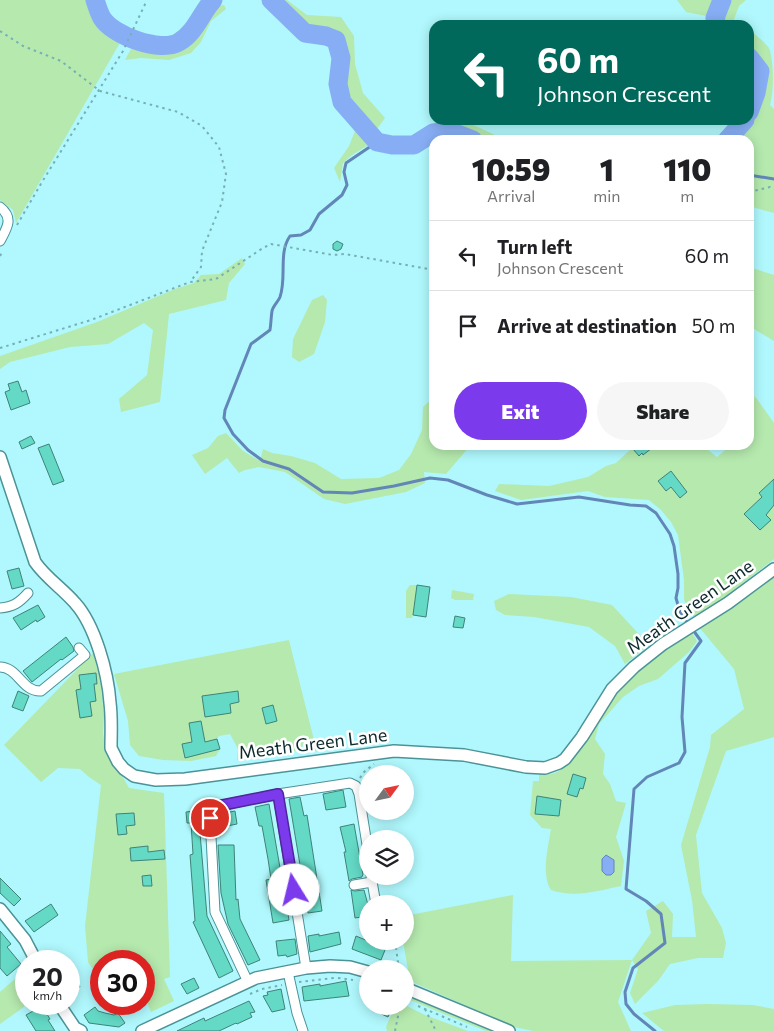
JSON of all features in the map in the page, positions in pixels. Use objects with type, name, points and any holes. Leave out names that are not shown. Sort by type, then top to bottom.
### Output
[{"type":"street","points":[[0,207],[8,217],[9,225],[2,244]]},
{"type":"street","name":"Meath Green Lane","points":[[0,458],[34,562],[74,602],[85,618],[92,634],[100,655],[109,691],[111,748],[124,769],[134,776],[144,779],[185,779],[394,751],[464,755],[526,767],[545,768],[564,759],[582,737],[612,689],[634,667],[663,644],[728,604],[774,569]]},
{"type":"street","points":[[0,608],[18,604],[28,593]]},
{"type":"street","points":[[0,667],[10,669],[29,689],[41,691],[85,655],[79,648]]},
{"type":"street","points":[[248,982],[215,912],[210,818],[212,810],[218,806],[278,794],[350,783],[356,786],[359,794],[365,830]]},
{"type":"street","points":[[278,794],[306,968]]},
{"type":"street","points":[[354,885],[359,883]]},
{"type":"street","points":[[2,914],[25,940],[30,950]]},
{"type":"street","points":[[142,1031],[159,1027],[256,978],[306,968],[330,966],[359,970]]},
{"type":"street","points":[[288,972],[303,1031]]},
{"type":"street","points":[[414,992],[509,1031]]},
{"type":"street","points":[[66,1015],[76,1030]]},
{"type":"path","points":[[14,231],[118,58],[136,26],[147,0]]},
{"type":"path","points":[[0,31],[23,46],[61,61],[98,90],[178,112],[202,126],[219,148],[226,174],[222,202],[202,251],[201,267],[190,282]]},
{"type":"path","points":[[754,191],[770,187],[774,189]]},
{"type":"path","points":[[0,256],[2,244]]},
{"type":"path","points":[[0,348],[91,320],[190,282],[216,280],[271,244],[289,249],[333,255],[345,254],[429,269]]},
{"type":"path","points":[[356,786],[364,772],[374,764],[373,754]]},
{"type":"path","points":[[297,983],[334,978],[359,981]]},
{"type":"path","points":[[414,1005],[469,1028]]},
{"type":"path","points":[[425,1009],[436,1031]]},
{"type":"path","points":[[395,1031],[398,1015]]},
{"type":"green space","points":[[0,0],[87,0],[102,31],[121,41],[16,223],[13,210],[0,200]]},
{"type":"green space","points":[[278,0],[287,0],[307,15],[341,17],[354,36],[355,64],[363,93],[385,118],[377,129],[378,139],[352,155],[343,163],[340,182],[334,168],[349,146],[355,131],[337,105],[353,118],[362,111],[345,91],[343,41],[335,32],[312,28]]},
{"type":"green space","points":[[677,0],[715,0],[706,16],[686,12]]},
{"type":"green space","points":[[732,0],[746,0],[739,6],[734,20],[723,20],[725,9]]},
{"type":"green space","points":[[224,5],[226,9],[211,21],[201,42],[191,53],[169,60],[141,58],[125,60],[132,47],[154,52],[174,52],[195,36],[215,6]]},
{"type":"green space","points":[[754,33],[769,48],[773,68],[770,105],[774,109],[774,213],[754,207],[754,135],[720,135],[728,125],[754,125],[754,66],[758,62],[754,56]]},
{"type":"green space","points":[[457,125],[474,125],[495,135],[472,135]]},
{"type":"green space","points":[[242,258],[245,264],[229,283],[226,300],[169,314],[160,402],[121,412],[119,399],[147,375],[153,330],[144,323],[108,344],[70,347],[10,362],[0,369],[0,356],[97,322],[175,289],[194,283],[201,275],[219,274]]},
{"type":"green space","points":[[754,269],[774,275],[774,341],[754,329]]},
{"type":"green space","points":[[323,295],[327,300],[325,322],[314,354],[299,362],[292,357],[293,339],[312,300]]},
{"type":"green space","points":[[754,396],[774,423],[774,559],[715,605],[694,617],[684,600],[684,580],[678,535],[671,522],[649,500],[605,497],[588,491],[521,500],[495,491],[499,484],[549,486],[588,477],[606,466],[616,463],[630,450],[708,450],[717,457],[725,450],[754,450]]},
{"type":"green space","points":[[429,402],[429,450],[467,450],[446,474],[424,472],[425,483],[406,492],[345,504],[324,499],[285,472],[259,467],[239,473],[227,458],[205,474],[192,455],[208,448],[218,436],[226,433],[243,451],[260,461],[263,449],[272,453],[315,463],[341,479],[379,478],[399,470],[411,454],[422,430],[423,407]]},
{"type":"green space","points":[[774,575],[774,737],[726,751],[696,835],[702,893],[722,928],[726,943],[723,958],[698,958],[670,964],[658,981],[635,1004],[630,993],[638,969],[632,960],[651,933],[646,911],[663,901],[673,914],[672,937],[696,937],[692,900],[681,845],[710,747],[711,735],[744,709],[734,669],[699,627],[751,594]]},
{"type":"green space","points":[[410,585],[417,585],[412,618],[406,618],[406,591]]},
{"type":"green space","points":[[452,590],[474,594],[473,600],[455,600],[451,598]]},
{"type":"green space","points":[[509,594],[571,597],[612,605],[649,645],[625,664],[615,646],[589,627],[534,617],[505,615],[496,610],[494,601]]},
{"type":"green space","points":[[691,631],[697,641],[689,652],[658,679],[639,686],[623,697],[599,724],[595,739],[605,754],[603,774],[610,784],[616,801],[626,803],[616,837],[624,861],[621,886],[577,894],[551,890],[546,876],[546,869],[551,829],[542,828],[530,815],[533,781],[539,781],[539,774],[553,774],[564,767],[583,744],[618,690],[658,654]]},
{"type":"green space","points":[[289,640],[317,752],[303,744],[301,750],[237,760],[238,749],[230,734],[219,736],[217,739],[220,749],[216,756],[191,761],[163,760],[139,756],[130,745],[128,721],[114,674]]},
{"type":"green space","points":[[93,653],[100,679],[104,716],[103,734],[107,752],[129,788],[164,793],[170,977],[164,979],[174,1001],[155,1010],[155,950],[90,950],[90,965],[88,962],[85,926],[101,785],[80,769],[58,768],[41,782],[4,745]]},
{"type":"green space","points":[[513,895],[511,961],[632,960],[618,1002],[631,1031],[533,1031],[514,1027],[414,983],[414,960],[406,960],[405,950],[414,950],[414,914]]},
{"type":"green space","points":[[15,979],[15,1013],[0,1024],[0,992]]},
{"type":"green space","points":[[414,999],[434,1007],[446,1007],[454,1010],[460,1017],[493,1031],[486,1031],[414,1002]]},
{"type":"green space","points":[[675,1005],[753,1005],[774,1009],[774,1031],[664,1031],[642,1013]]},
{"type":"green space","points":[[414,1010],[468,1031],[387,1031],[386,1027],[391,1015],[414,1015]]},
{"type":"water","points":[[606,855],[614,860],[614,872],[611,875],[606,875],[602,871],[602,859]]},
{"type":"building","points":[[337,241],[343,244],[341,249],[337,251],[333,249],[333,244]]},
{"type":"building","points":[[18,381],[22,392],[26,390],[30,403],[11,410],[5,392],[10,390],[8,384]]},
{"type":"building","points":[[31,436],[35,443],[22,449],[19,442]]},
{"type":"building","points":[[49,444],[64,481],[53,485],[38,448]]},
{"type":"building","points":[[634,450],[650,450],[643,455],[642,453],[639,456]]},
{"type":"building","points":[[671,471],[687,492],[680,498],[671,487],[666,491],[658,481]]},
{"type":"building","points":[[774,479],[774,505],[766,515],[771,520],[760,530],[744,514],[762,497],[759,493]]},
{"type":"building","points":[[19,568],[24,586],[12,589],[7,571]]},
{"type":"building","points":[[417,585],[430,587],[426,617],[413,615]]},
{"type":"building","points":[[38,605],[45,617],[37,622],[36,620],[21,630],[13,618]]},
{"type":"building","points":[[455,616],[465,618],[463,628],[453,627]]},
{"type":"building","points":[[66,637],[74,651],[32,682],[23,671]]},
{"type":"building","points":[[96,673],[97,684],[94,684],[96,701],[90,702],[92,716],[80,718],[76,690],[81,689],[79,675]]},
{"type":"building","points":[[18,691],[29,696],[23,711],[12,707]]},
{"type":"building","points":[[238,691],[239,702],[230,704],[231,713],[205,717],[202,696]]},
{"type":"building","points":[[273,705],[277,721],[266,724],[262,708]]},
{"type":"building","points":[[201,721],[205,742],[217,739],[220,749],[185,758],[182,744],[192,742],[189,723]]},
{"type":"building","points":[[573,774],[586,778],[583,789],[580,788],[577,797],[567,794]]},
{"type":"building","points":[[343,790],[346,807],[326,810],[323,794]]},
{"type":"building","points":[[537,796],[561,800],[559,816],[535,814]]},
{"type":"building","points":[[300,797],[304,816],[307,815],[322,911],[308,913],[289,799]]},
{"type":"building","points":[[269,804],[289,920],[273,923],[266,880],[271,879],[268,859],[262,826],[259,826],[255,807]]},
{"type":"building","points":[[201,810],[202,821],[199,821],[207,916],[233,971],[219,978],[193,922],[195,921],[190,855],[193,854],[191,823],[187,823],[186,812]]},
{"type":"building","points":[[235,811],[237,824],[222,827],[219,814]]},
{"type":"building","points":[[134,813],[135,825],[126,826],[127,834],[118,835],[116,814]]},
{"type":"building","points":[[354,824],[359,852],[359,878],[349,881],[344,852],[346,852],[340,827]]},
{"type":"building","points":[[218,845],[234,845],[236,900],[238,899],[240,919],[260,960],[248,965],[228,924],[221,893]]},
{"type":"building","points":[[148,846],[148,852],[164,850],[165,859],[131,861],[130,848]]},
{"type":"building","points":[[151,875],[152,886],[143,886],[142,876]]},
{"type":"building","points":[[0,878],[21,899],[14,906],[0,893]]},
{"type":"building","points":[[351,890],[364,890],[365,895],[359,895],[359,917],[355,918]]},
{"type":"building","points":[[51,904],[58,915],[34,932],[25,921]]},
{"type":"building","points":[[0,931],[11,944],[7,947],[15,957],[15,969],[7,976],[0,968]]},
{"type":"building","points":[[339,932],[341,944],[310,952],[308,936]]},
{"type":"building","points":[[356,936],[359,937],[359,950],[385,950],[381,960],[352,949]]},
{"type":"building","points":[[295,939],[297,954],[287,957],[286,955],[278,956],[276,941]]},
{"type":"building","points":[[194,978],[199,988],[187,994],[181,984]]},
{"type":"building","points":[[346,981],[349,996],[304,1001],[302,987]]},
{"type":"building","points":[[281,989],[285,1009],[272,1012],[263,996],[268,995],[267,992]]},
{"type":"building","points":[[249,1001],[255,1012],[250,1013],[252,1017],[237,1024],[219,1031],[177,1031],[204,1018],[205,1021]]},
{"type":"building","points":[[90,1011],[90,1015],[119,1015],[125,1023],[119,1027],[89,1023],[84,1015]]},
{"type":"building","points":[[26,1015],[48,1015],[50,1019],[48,1020],[55,1031],[36,1031]]},
{"type":"waterway","points":[[95,0],[102,18],[116,31],[138,41],[161,45],[171,45],[185,38],[213,0]]},
{"type":"waterway","points":[[271,0],[305,33],[326,36],[336,40],[341,58],[338,84],[342,102],[377,142],[392,145],[414,145],[429,136]]},
{"type":"waterway","points":[[716,20],[722,0]]},
{"type":"waterway","points":[[754,63],[760,71],[754,98]]},
{"type":"waterway","points":[[732,135],[740,125]]},
{"type":"waterway","points":[[430,135],[450,131],[460,135]]},
{"type":"waterway","points":[[377,142],[346,163],[344,172],[347,185],[342,195],[319,214],[310,230],[301,235],[290,236],[286,243],[283,257],[282,289],[280,297],[273,307],[270,330],[251,344],[225,410],[224,418],[233,434],[248,450],[263,461],[289,469],[323,492],[352,493],[430,478],[448,480],[517,504],[579,497],[646,506],[656,513],[670,534],[674,546],[678,574],[676,598],[680,612],[689,625]]},
{"type":"waterway","points":[[754,176],[774,179]]},
{"type":"waterway","points":[[655,1031],[634,1014],[626,1004],[625,992],[633,968],[665,943],[661,914],[646,901],[626,889],[634,789],[647,777],[679,763],[685,752],[682,717],[685,663],[701,641],[693,630]]},
{"type":"route","points":[[210,818],[212,810],[218,806],[278,794],[294,890]]}]
